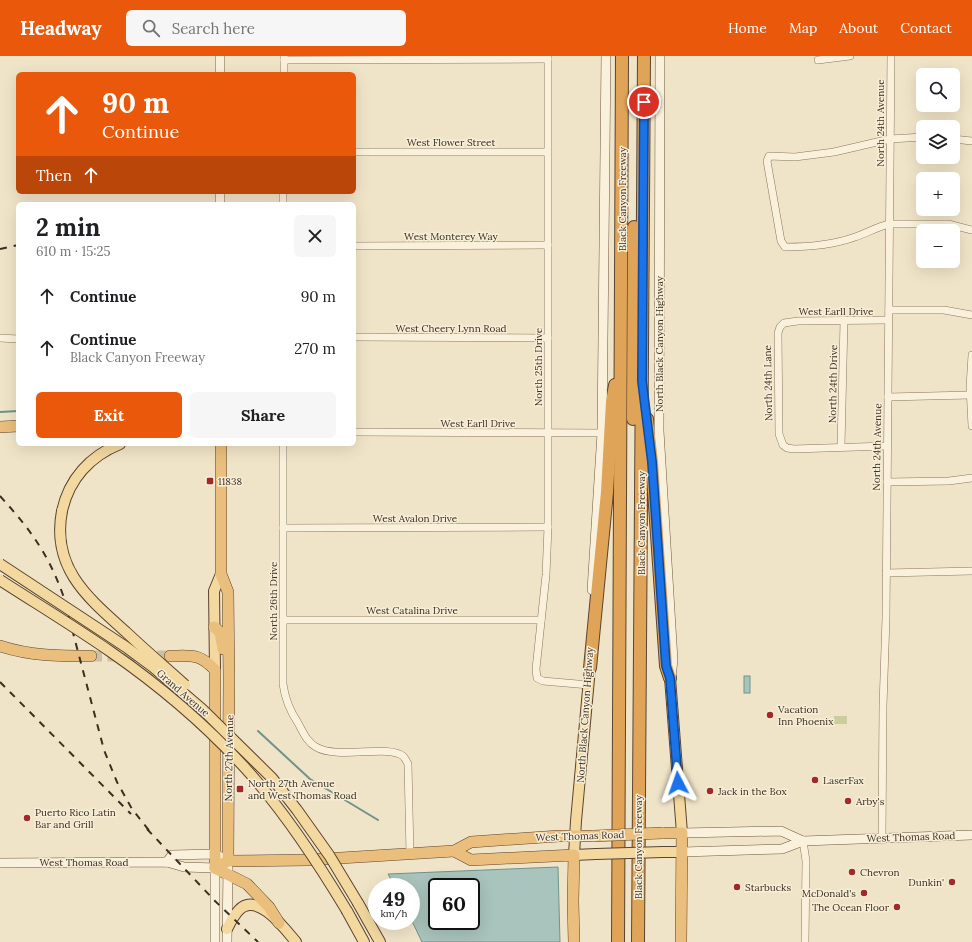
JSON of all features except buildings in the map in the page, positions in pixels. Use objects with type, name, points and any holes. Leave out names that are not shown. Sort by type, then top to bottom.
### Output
[{"type":"highway","name":"Black Canyon Freeway","points":[[618,942],[622,56]]},
{"type":"highway","points":[[631,942],[636,56]]},
{"type":"highway","name":"Black Canyon Freeway","points":[[638,942],[644,56]]},
{"type":"highway","points":[[590,668],[607,492],[612,397],[621,361]]},
{"type":"highway","points":[[642,381],[652,462],[666,666],[670,678]]},
{"type":"highway","points":[[0,427],[16,426]]},
{"type":"highway","name":"North 27th Avenue","points":[[221,446],[221,574],[228,592],[228,861]]},
{"type":"highway","points":[[214,627],[220,632],[222,637],[225,670],[229,679]]},
{"type":"highway","points":[[0,646],[37,655],[91,656]]},
{"type":"highway","points":[[170,656],[198,657],[208,662],[215,670]]},
{"type":"highway","name":"North 27th Avenue","points":[[215,670],[215,868]]},
{"type":"highway","name":"West Thomas Road","points":[[215,868],[228,861],[308,860],[454,851],[471,842],[575,836],[682,833]]},
{"type":"highway","name":"North Black Canyon Highway","points":[[681,942],[682,833]]},
{"type":"highway","name":"West Thomas Road","points":[[454,851],[471,860],[574,855]]},
{"type":"highway","name":"North Black Canyon Highway","points":[[574,855],[574,942]]},
{"type":"highway","points":[[215,868],[228,873],[247,884],[269,907],[279,923]]},
{"type":"main road","points":[[220,56],[220,72]]},
{"type":"main road","name":"North Black Canyon Highway","points":[[574,855],[589,685],[590,608],[602,433],[606,56]]},
{"type":"main road","name":"North Black Canyon Highway","points":[[660,56],[658,419],[673,660],[670,678],[682,833]]},
{"type":"main road","points":[[116,446],[99,455],[83,469],[71,486],[62,511],[60,535],[63,552],[71,574],[81,588],[104,612],[236,733],[264,770]]},
{"type":"main road","name":"Grand Avenue","points":[[0,564],[106,633],[153,668],[202,709],[264,770],[297,810],[329,855],[380,942]]},
{"type":"main road","name":"North 27th Avenue","points":[[215,670],[214,591],[221,574]]},
{"type":"main road","name":"Grand Avenue","points":[[0,580],[90,638],[133,668],[173,699],[208,730],[246,768],[287,818],[316,860],[364,942]]},
{"type":"main road","name":"West Thomas Road","points":[[682,833],[781,831],[803,841]]},
{"type":"main road","name":"West Thomas Road","points":[[574,855],[782,849],[803,841],[972,835]]},
{"type":"main road","name":"West Thomas Road","points":[[167,862],[172,854],[215,854],[228,861]]},
{"type":"main road","name":"North 27th Avenue","points":[[227,942],[228,861]]},
{"type":"main road","name":"West Thomas Road","points":[[0,863],[167,862],[184,868],[215,868]]},
{"type":"main road","name":"North 27th Avenue","points":[[215,868],[215,942]]},
{"type":"main road","points":[[227,929],[239,910],[248,905],[261,908],[279,923],[296,942]]},
{"type":"street","points":[[818,60],[850,56]]},
{"type":"street","name":"North 24th Avenue","points":[[882,838],[891,56]]},
{"type":"street","points":[[284,72],[284,58],[548,58]]},
{"type":"street","name":"North 25th Drive","points":[[548,58],[548,527],[546,575],[536,669],[537,678],[543,681],[589,685]]},
{"type":"street","points":[[916,137],[890,139],[834,152],[795,156],[768,156],[767,161],[781,241],[785,247],[836,242],[854,238],[889,224],[948,224],[972,230]]},
{"type":"street","points":[[960,140],[972,142]]},
{"type":"street","name":"West Flower Street","points":[[356,152],[548,152]]},
{"type":"street","name":"West Monterey Way","points":[[356,246],[548,245]]},
{"type":"street","points":[[889,310],[944,310],[972,315]]},
{"type":"street","name":"West Earll Drive","points":[[784,323],[798,321],[888,320]]},
{"type":"street","name":"North 24th Drive","points":[[841,446],[844,321]]},
{"type":"street","name":"North 24th Lane","points":[[784,323],[780,327],[778,333],[778,419],[779,434],[783,445],[787,448],[841,446]]},
{"type":"street","name":"West Cheery Lynn Road","points":[[356,337],[548,338]]},
{"type":"street","points":[[0,338],[16,339]]},
{"type":"street","points":[[972,355],[970,375],[972,426]]},
{"type":"street","points":[[888,397],[970,395]]},
{"type":"street","name":"West Earll Drive","points":[[356,432],[602,433]]},
{"type":"street","name":"North 26th Drive","points":[[283,446],[283,684],[285,698],[293,716],[309,742],[316,748],[342,753],[386,752],[404,756],[408,764],[410,854]]},
{"type":"street","points":[[841,446],[887,446]]},
{"type":"street","points":[[887,482],[956,481],[972,478]]},
{"type":"street","name":"West Avalon Drive","points":[[283,528],[548,527]]},
{"type":"street","points":[[886,573],[972,571]]},
{"type":"street","name":"West Catalina Drive","points":[[283,620],[541,620]]},
{"type":"street","points":[[803,841],[806,861],[805,942]]},
{"type":"green space","points":[[834,716],[847,716],[847,724],[834,724]]},
{"type":"water","points":[[744,676],[750,676],[750,693],[744,693]]},
{"type":"water","points":[[558,867],[560,942],[422,942],[416,930],[420,930],[420,878],[390,878],[388,874]]},
{"type":"waterway","points":[[0,412],[16,411]]},
{"type":"waterway","points":[[258,731],[310,779],[378,820]]},
{"type":"tunnel","points":[[91,656],[170,656]]},
{"type":"railway","points":[[0,249],[16,245]]},
{"type":"railway","points":[[0,496],[29,530],[51,566],[63,595],[104,750],[117,782],[132,809],[151,833]]},
{"type":"railway","points":[[0,682],[131,814]]},
{"type":"railway","points":[[147,829],[215,901],[258,942]]},
{"type":"place","name":"11838","points":[[210,481]]},
{"type":"place","name":"Vacation Inn Phoenix","points":[[770,715]]},
{"type":"place","name":"LaserFax","points":[[815,780]]},
{"type":"place","name":"North 27th Avenue and West Thomas Road","points":[[240,789]]},
{"type":"place","name":"Jack in the Box","points":[[710,791]]},
{"type":"place","name":"Arby's","points":[[848,801]]},
{"type":"place","name":"Puerto Rico Latin Bar and Grill","points":[[27,818]]},
{"type":"place","name":"Chevron","points":[[852,872]]},
{"type":"place","name":"Dunkin'","points":[[952,882]]},
{"type":"place","name":"Starbucks","points":[[737,887]]},
{"type":"place","name":"McDonald's","points":[[864,893]]},
{"type":"place","name":"The Ocean Floor","points":[[897,907]]},
{"type":"route","points":[[644,102],[642,381],[650,438],[666,666],[670,678],[678,783]]}]
